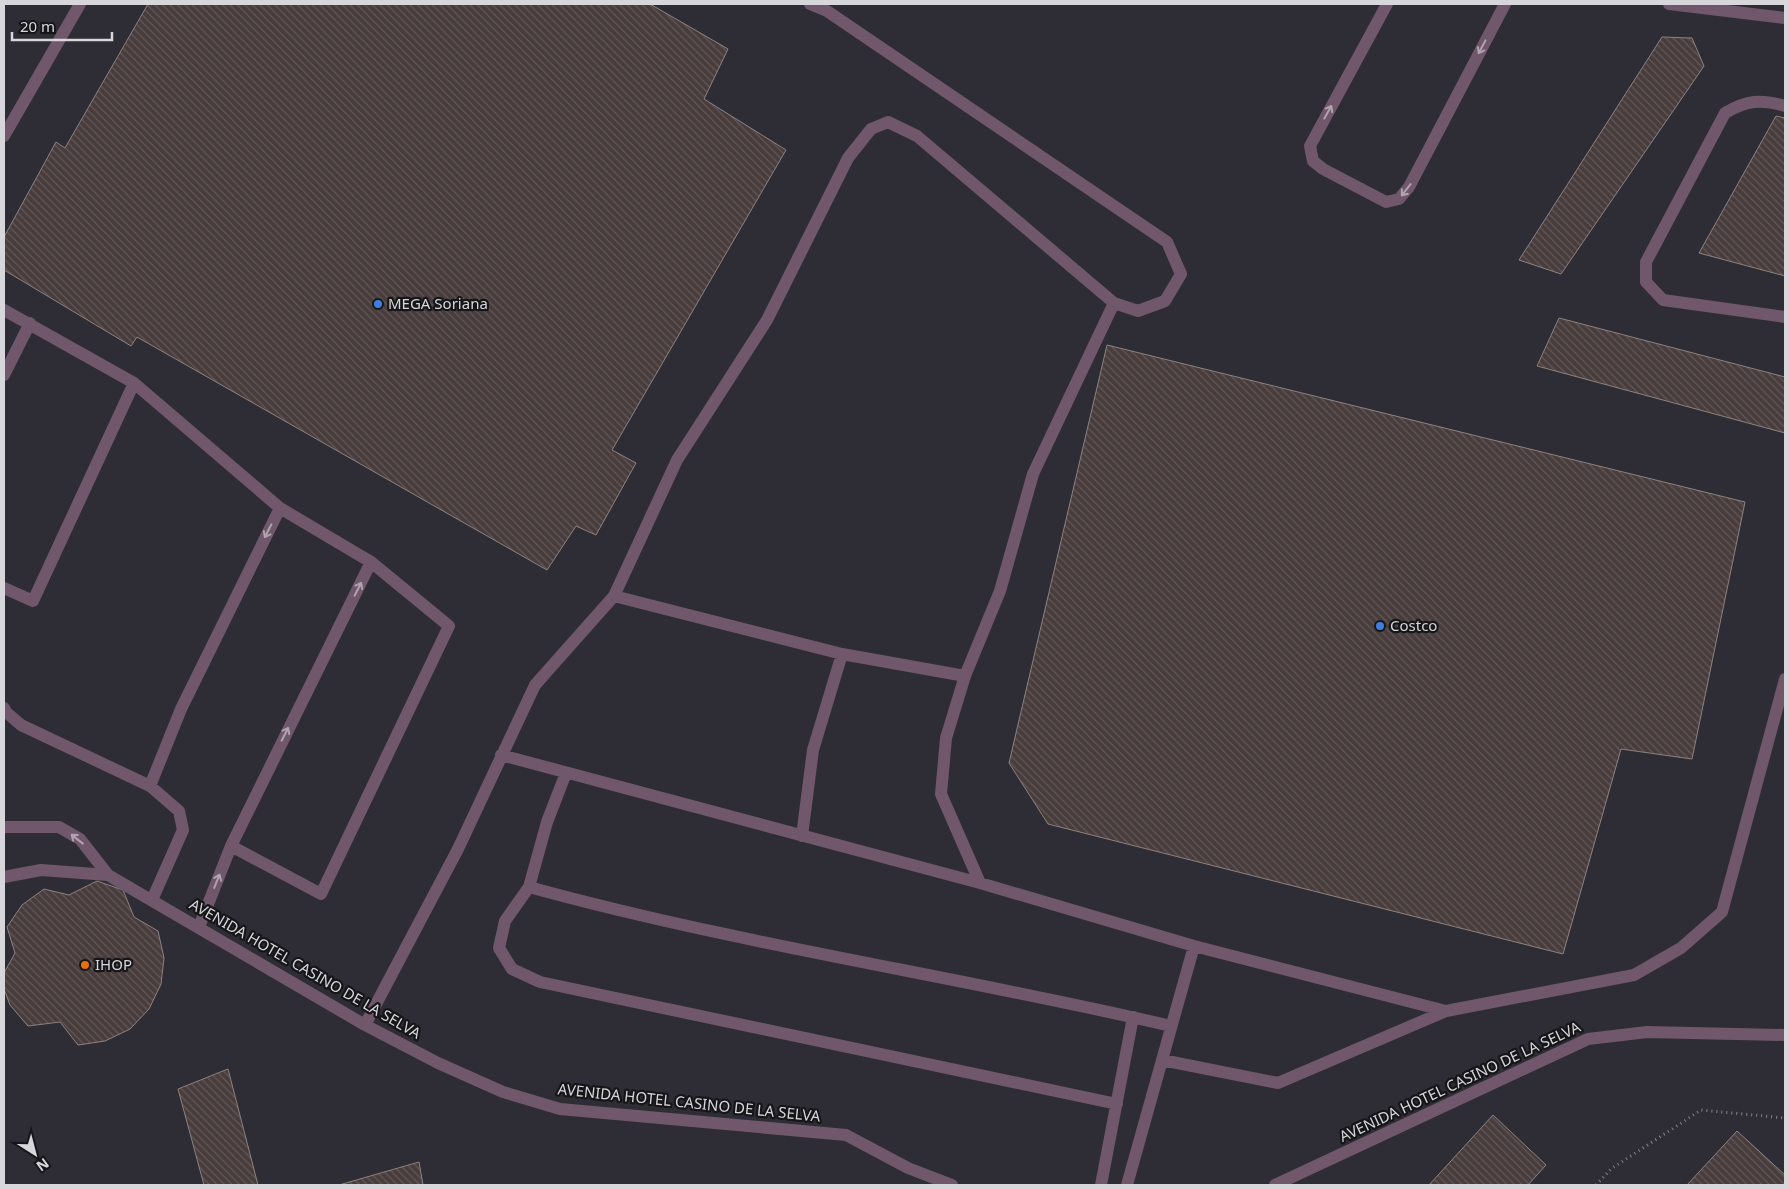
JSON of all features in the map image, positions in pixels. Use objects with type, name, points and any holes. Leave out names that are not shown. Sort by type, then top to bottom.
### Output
[{"type":"street","points":[[4,136],[80,4]]},
{"type":"street","points":[[365,1025],[458,848],[536,685],[614,596],[677,460],[767,320],[848,158],[871,129],[888,122],[917,136],[1114,303],[1138,312],[1165,301],[1181,274],[1167,242],[827,11],[810,4]]},
{"type":"street","points":[[1387,4],[1310,146],[1313,161],[1323,170],[1386,202],[1399,199],[1409,187],[1505,4]]},
{"type":"street","points":[[1670,4],[1785,18]]},
{"type":"street","points":[[1785,106],[1768,101],[1741,103],[1725,113],[1646,262],[1646,282],[1663,300],[1785,317]]},
{"type":"street","points":[[980,882],[941,794],[946,738],[964,676],[1000,591],[1033,474],[1114,303]]},
{"type":"street","points":[[4,310],[134,383],[280,508],[372,562],[448,626],[321,894],[231,846]]},
{"type":"street","points":[[4,374],[30,323]]},
{"type":"street","points":[[4,588],[33,602],[134,383]]},
{"type":"street","points":[[150,786],[181,709],[280,508]]},
{"type":"street","points":[[199,926],[231,846],[372,562]]},
{"type":"street","points":[[614,596],[842,654],[964,676]]},
{"type":"street","points":[[802,836],[813,750],[842,654]]},
{"type":"street","points":[[1162,1060],[1278,1083],[1446,1012],[1634,975],[1681,948],[1722,912],[1785,679]]},
{"type":"street","points":[[4,708],[21,725],[150,786],[179,811],[183,830],[152,900]]},
{"type":"street","points":[[501,755],[980,882],[1194,946],[1446,1012]]},
{"type":"street","points":[[566,773],[547,822],[529,887],[505,921],[499,948],[512,969],[540,982],[1117,1104]]},
{"type":"street","name":"AVENIDA HOTEL CASINO DE LA SELVA","points":[[4,827],[59,827],[80,840],[108,875],[199,926],[365,1025],[438,1063],[504,1092],[560,1109],[846,1135],[908,1168],[952,1185]]},
{"type":"street","name":"AVENIDA HOTEL CASINO DE LA SELVA","points":[[4,877],[41,870],[108,875]]},
{"type":"street","points":[[529,887],[620,912],[1171,1026]]},
{"type":"street","points":[[1127,1185],[1194,946]]},
{"type":"street","points":[[1101,1185],[1133,1017]]},
{"type":"street","name":"AVENIDA HOTEL CASINO DE LA SELVA","points":[[1275,1185],[1588,1039],[1647,1032],[1785,1035]]},
{"type":"path","points":[[1596,1185],[1611,1169],[1701,1110],[1785,1118]]},
{"type":"building","name":"MEGA Soriana","points":[[148,4],[650,4],[728,49],[704,99],[786,150],[612,450],[636,463],[596,535],[576,526],[547,570],[137,337],[131,346],[4,270],[4,237],[56,142],[65,148]]},
{"type":"building","points":[[1662,37],[1692,38],[1704,66],[1561,274],[1519,260]]},
{"type":"building","points":[[1776,116],[1785,118],[1785,276],[1699,253]]},
{"type":"building","points":[[1559,318],[1785,377],[1785,433],[1537,366]]},
{"type":"building","name":"Costco","points":[[1107,345],[1745,502],[1692,759],[1621,749],[1563,954],[1048,824],[1009,763]]},
{"type":"building","name":"IHOP","points":[[97,881],[123,890],[134,917],[158,931],[164,958],[161,984],[149,1009],[130,1029],[105,1041],[78,1045],[60,1022],[28,1026],[10,1005],[4,989],[4,973],[15,953],[7,927],[22,905],[44,889],[69,895]]},
{"type":"building","points":[[228,1069],[258,1185],[204,1185],[178,1089]]},
{"type":"building","points":[[1493,1115],[1546,1165],[1528,1185],[1429,1185]]},
{"type":"building","points":[[1737,1131],[1785,1175],[1785,1185],[1687,1185]]},
{"type":"building","points":[[419,1162],[423,1185],[339,1185]]},
{"type":"place","name":"MEGA Soriana","points":[[378,304]]},
{"type":"place","name":"Costco","points":[[1380,626]]},
{"type":"place","name":"IHOP","points":[[85,965]]}]
